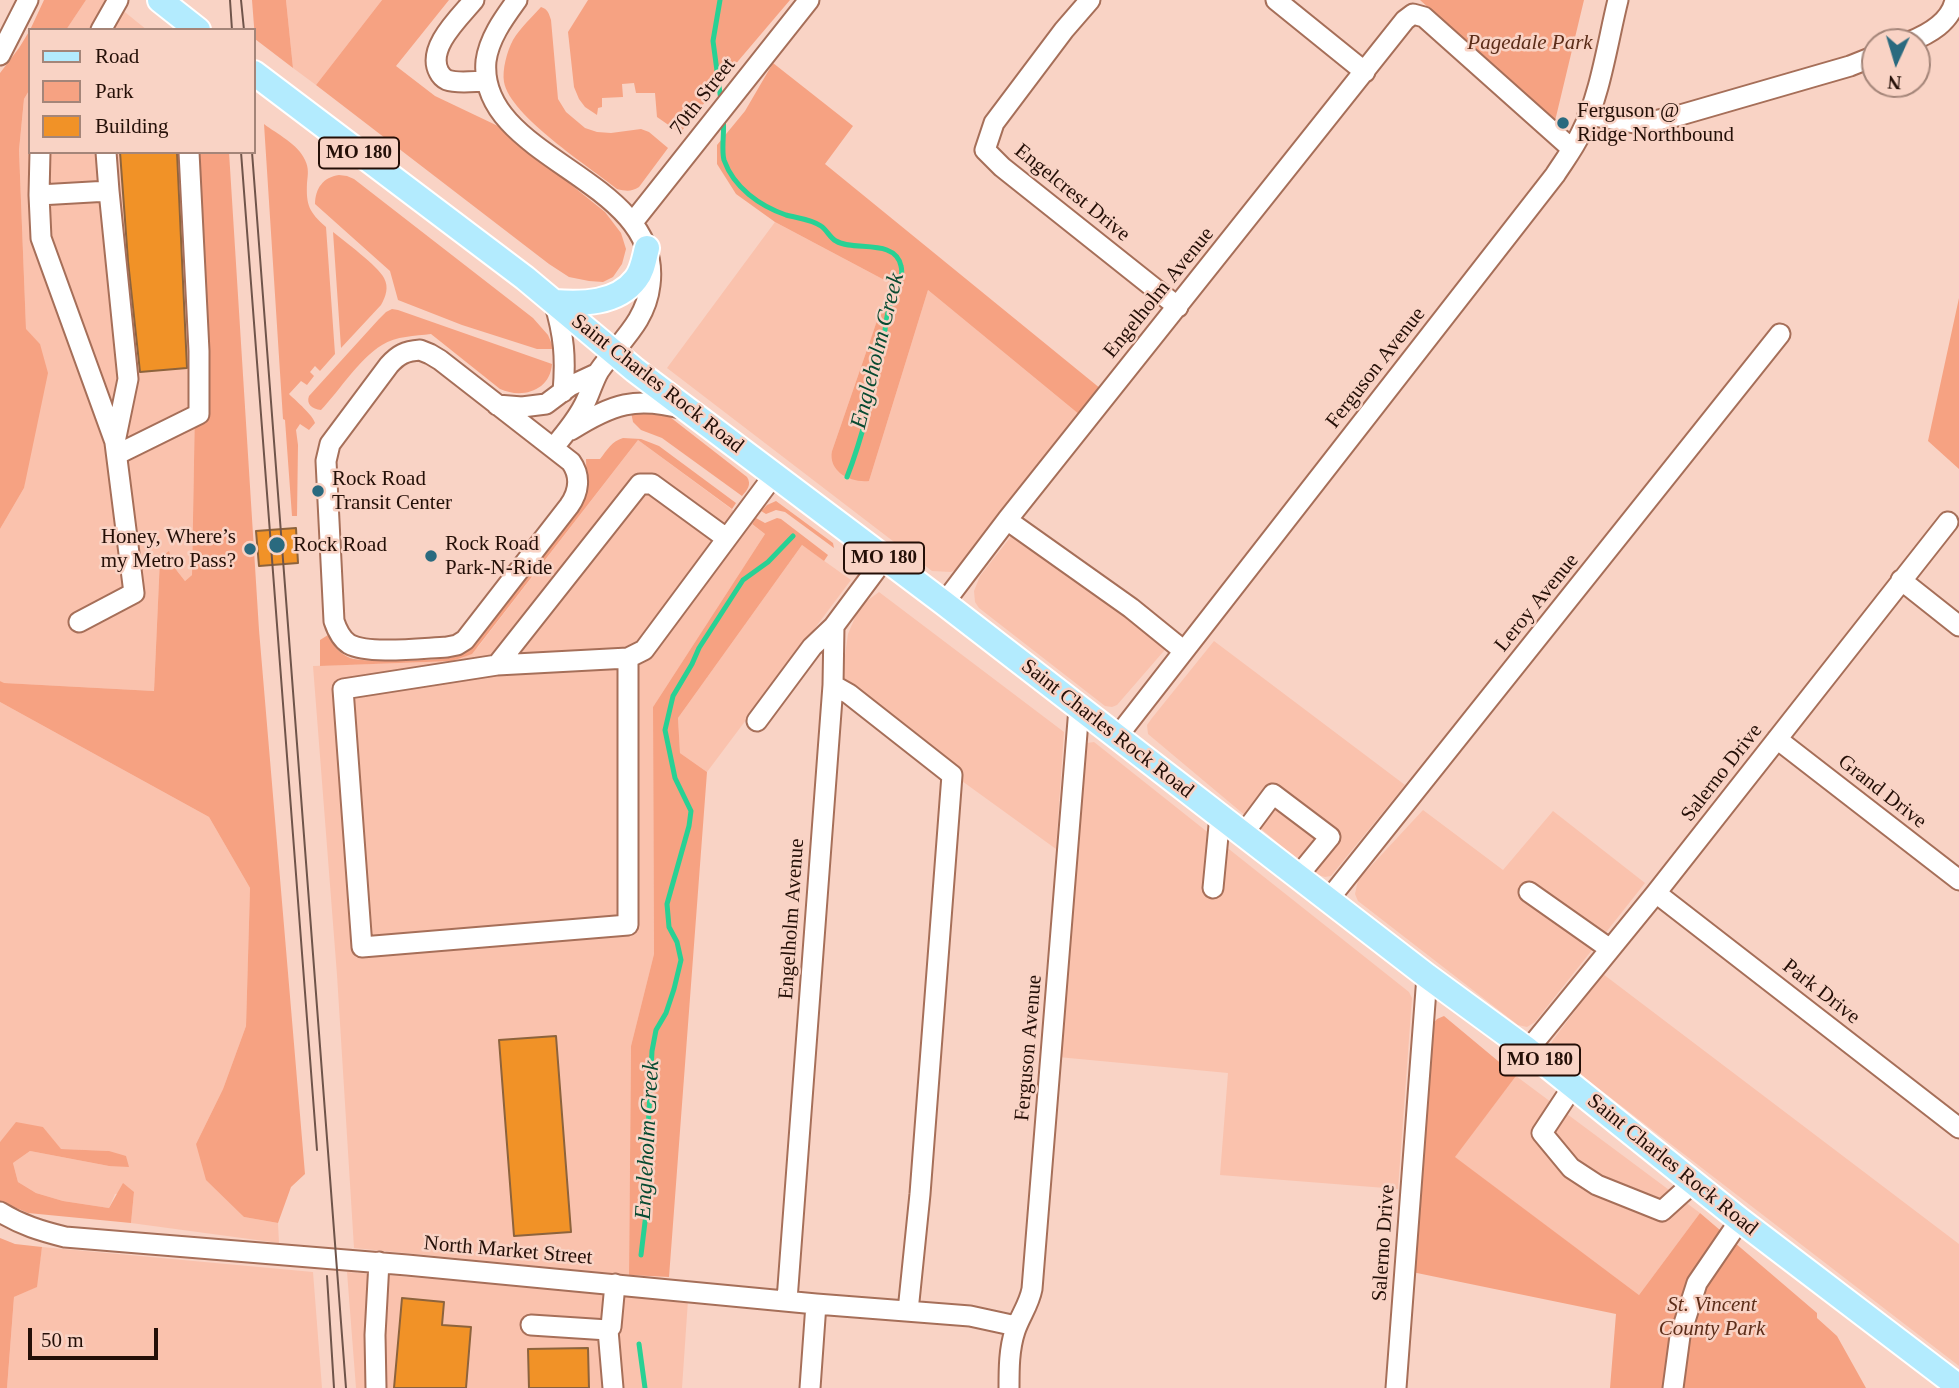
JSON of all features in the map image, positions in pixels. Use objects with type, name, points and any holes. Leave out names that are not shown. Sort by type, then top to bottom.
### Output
[{"type":"main road","points":[[160,0],[192,25]]},
{"type":"main road","name":"Saint Charles Rock Road","points":[[256,75],[470,236],[687,410],[944,603],[1427,976],[1528,1050],[1740,1220],[1959,1387]]},
{"type":"main road","points":[[554,302],[588,302],[617,294],[637,278],[647,248]]},
{"type":"street","points":[[3,42],[28,0]]},
{"type":"street","points":[[102,28],[118,0]]},
{"type":"street","points":[[474,0],[444,36],[437,52],[436,66],[442,77],[448,80],[487,81]]},
{"type":"street","points":[[517,0],[492,41],[486,60],[487,81],[495,105],[509,123],[633,222],[643,237],[651,270],[648,298],[636,325],[598,373],[585,404],[559,442]]},
{"type":"street","name":"70th Street","points":[[633,222],[808,0]]},
{"type":"street","name":"Engelcrest Drive","points":[[1090,0],[994,123],[985,150],[1002,167],[1178,307]]},
{"type":"street","points":[[1276,0],[1365,72]]},
{"type":"street","name":"Ferguson Avenue","points":[[1117,737],[1555,175],[1583,130],[1594,99],[1618,0]]},
{"type":"street","points":[[1931,31],[1953,10],[1955,0]]},
{"type":"street","name":"Engelholm Avenue","points":[[944,603],[1405,20],[1413,14],[1424,17],[1572,149]]},
{"type":"street","points":[[1588,115],[1640,124],[1690,112],[1861,61]]},
{"type":"street","points":[[40,154],[41,238],[116,448],[134,593],[79,622]]},
{"type":"street","points":[[106,154],[128,379],[116,448]]},
{"type":"street","points":[[116,448],[199,414],[199,351],[189,154]]},
{"type":"street","points":[[39,195],[109,191]]},
{"type":"street","points":[[554,302],[565,350],[563,392]]},
{"type":"street","name":"Leroy Avenue","points":[[1329,899],[1780,334]]},
{"type":"street","points":[[410,351],[430,354],[497,405],[559,442],[576,470],[574,499],[465,640],[447,647],[370,650],[357,648],[346,642],[334,621],[326,461],[330,444],[389,365],[398,355],[410,351]]},
{"type":"street","points":[[497,405],[508,407],[546,404],[579,380],[598,373]]},
{"type":"street","points":[[559,442],[601,413],[623,404],[655,402],[687,410]]},
{"type":"street","points":[[628,658],[628,925],[362,947],[344,689],[497,665],[628,658],[644,650],[774,475]]},
{"type":"street","points":[[497,665],[640,484],[652,484],[726,538]]},
{"type":"street","points":[[1007,520],[1131,608],[1184,651]]},
{"type":"street","name":"Salerno Drive","points":[[1528,1050],[1656,893],[1948,522]]},
{"type":"street","points":[[757,721],[811,647],[834,626],[884,559]]},
{"type":"street","points":[[1901,580],[1959,626]]},
{"type":"street","name":"Engelholm Avenue","points":[[787,1300],[833,685],[834,626]]},
{"type":"street","points":[[833,685],[849,694],[952,775],[920,1194],[908,1311]]},
{"type":"street","name":"Ferguson Avenue","points":[[1009,1388],[1010,1352],[1016,1326],[1026,1310],[1032,1289],[1079,708]]},
{"type":"street","name":"Grand Drive","points":[[1777,739],[1959,880]]},
{"type":"street","points":[[1244,833],[1273,794],[1330,837],[1298,876]]},
{"type":"street","points":[[1213,888],[1220,816]]},
{"type":"street","points":[[1528,892],[1611,949]]},
{"type":"street","name":"Park Drive","points":[[1656,893],[1959,1128]]},
{"type":"street","name":"Salerno Drive","points":[[1396,1388],[1427,976]]},
{"type":"street","points":[[1573,1086],[1542,1133],[1572,1168],[1597,1185],[1662,1211],[1693,1182]]},
{"type":"street","name":"North Market Street","points":[[0,1212],[26,1227],[65,1237],[379,1262],[970,1316],[1016,1326]]},
{"type":"street","points":[[1673,1388],[1680,1336],[1697,1283],[1740,1220]]},
{"type":"street","points":[[376,1388],[375,1335],[379,1262]]},
{"type":"street","points":[[612,1388],[608,1330],[611,1327],[615,1284]]},
{"type":"street","points":[[810,1388],[816,1304]]},
{"type":"street","points":[[531,1325],[608,1330]]},
{"type":"shaded area","points":[[86,0],[110,0],[145,28],[67,28]]},
{"type":"shaded area","points":[[286,0],[382,0],[316,85],[293,68]]},
{"type":"shaded area","points":[[28,92],[28,154],[200,154],[207,378],[195,404],[192,575],[185,581],[174,567],[160,558],[154,691],[0,681],[0,529],[24,488],[40,344],[26,330],[19,150],[24,99]]},
{"type":"shaded area","points":[[775,222],[890,283],[832,451],[869,481],[928,290],[1080,415],[961,567],[951,572],[932,571],[667,368]]},
{"type":"shaded area","points":[[638,440],[765,534],[653,707],[654,954],[631,1046],[629,1275],[354,1248],[337,975],[313,666],[452,661],[478,647]]},
{"type":"shaded area","points":[[1023,521],[1176,637],[1117,705],[1105,706],[979,608],[975,602],[974,591],[980,576]]},
{"type":"shaded area","points":[[802,545],[851,580],[707,772],[680,753],[678,718]]},
{"type":"shaded area","points":[[879,592],[1064,732],[1056,849],[843,695],[848,634],[864,603]]},
{"type":"shaded area","points":[[1214,641],[1405,785],[1331,876],[1315,874],[1148,734],[1147,725]]},
{"type":"shaded area","points":[[0,702],[209,817],[250,888],[246,1026],[223,1089],[196,1144],[244,1217],[278,1223],[279,1243],[131,1223],[134,1192],[115,1194],[109,1208],[63,1201],[36,1193],[18,1182],[13,1163],[30,1151],[109,1166],[109,1151],[60,1149],[43,1127],[0,1142]]},
{"type":"shaded area","points":[[1094,742],[1409,992],[1412,998],[1398,1189],[1220,1175],[1228,1073],[1058,1057],[1083,753],[1087,743]]},
{"type":"shaded area","points":[[1423,810],[1503,870],[1553,811],[1645,883],[1535,1022],[1527,1027],[1518,1025],[1358,901],[1355,894],[1358,880]]},
{"type":"shaded area","points":[[1603,974],[1959,1244],[1959,1366],[1550,1051],[1553,1040]]},
{"type":"shaded area","points":[[1516,1076],[1700,1213],[1639,1295],[1454,1157]]},
{"type":"shaded area","points":[[42,1247],[313,1272],[322,1388],[7,1388],[14,1297],[36,1287]]},
{"type":"shaded area","points":[[347,1272],[688,1300],[682,1388],[356,1388]]},
{"type":"green space","points":[[44,0],[86,0],[67,28],[31,28]]},
{"type":"green space","points":[[252,0],[286,0],[293,68],[256,40]]},
{"type":"green space","points":[[382,0],[449,0],[396,66],[435,96],[498,126],[605,212],[621,233],[626,249],[622,264],[613,277],[603,282],[569,277],[316,85]]},
{"type":"green space","points":[[588,0],[790,0],[680,133],[657,117],[655,93],[636,93],[634,83],[622,84],[623,97],[602,98],[602,107],[598,108],[597,115],[579,99],[574,87],[568,32]]},
{"type":"green space","name":"Pagedale Park","points":[[1420,0],[1584,0],[1555,121]]},
{"type":"green space","points":[[541,7],[547,10],[551,20],[558,99],[566,112],[585,128],[597,132],[641,129],[649,132],[668,148],[636,189],[617,189],[535,125],[509,95],[504,82],[504,66],[509,50],[519,31]]},
{"type":"green space","points":[[28,33],[28,92],[24,99],[19,150],[26,329],[40,344],[48,373],[24,488],[0,529],[0,73]]},
{"type":"green space","points":[[773,63],[853,126],[825,164],[1101,389],[1080,415],[928,290],[869,481],[848,478],[837,470],[832,451],[890,283],[775,222],[736,194],[717,164],[717,145],[745,111]]},
{"type":"green space","points":[[264,124],[302,154],[308,168],[307,197],[310,208],[326,227],[335,354],[320,371],[315,366],[310,372],[314,376],[307,385],[301,381],[289,394],[308,412],[315,423],[309,430],[300,424],[296,430],[297,516],[292,516],[283,419]]},
{"type":"green space","points":[[200,154],[229,154],[259,630],[305,1174],[291,1187],[278,1223],[244,1217],[206,1180],[196,1144],[223,1089],[246,1026],[250,888],[209,817],[0,702],[0,681],[154,691],[160,558],[169,551],[174,567],[185,581],[192,575],[195,404],[207,378]]},
{"type":"green space","points":[[339,175],[354,179],[533,318],[548,335],[554,349],[537,349],[462,325],[398,300],[390,271],[315,204],[316,193],[321,185],[328,178]]},
{"type":"green space","points":[[333,232],[375,267],[386,285],[381,305],[341,348]]},
{"type":"green space","points":[[1959,298],[1959,469],[1928,441]]},
{"type":"green space","points":[[392,309],[552,364],[550,373],[546,381],[534,390],[526,393],[508,392],[500,389],[431,334],[412,336],[382,345],[358,366],[321,410],[310,406],[309,396],[379,319]]},
{"type":"green space","points":[[631,412],[649,412],[670,417],[747,477],[747,489],[742,496],[662,438],[641,430],[633,422]]},
{"type":"green space","points":[[623,438],[641,439],[659,446],[736,503],[732,509],[638,440],[472,654],[452,661],[320,666],[320,640],[328,635],[334,646],[350,658],[369,661],[453,657],[471,648],[579,510],[587,494],[586,459],[600,459],[613,444]]},
{"type":"green space","points":[[776,501],[833,543],[834,548],[785,512],[776,510],[766,514],[761,511]]},
{"type":"green space","points":[[756,518],[765,523],[781,519],[828,555],[824,561],[802,545],[678,718],[680,753],[707,772],[669,1277],[629,1275],[631,1046],[654,954],[653,707],[765,534],[752,524]]},
{"type":"green space","name":"St. Vincent County Park","points":[[1444,1016],[1516,1076],[1455,1157],[1639,1295],[1700,1213],[1817,1313],[1817,1318],[1837,1336],[1866,1388],[1610,1388],[1616,1314],[1412,1272],[1431,1026]]},
{"type":"green space","points":[[16,1122],[43,1127],[61,1149],[109,1151],[126,1156],[129,1167],[109,1166],[30,1151],[13,1163],[18,1182],[36,1193],[63,1201],[109,1208],[123,1183],[134,1192],[131,1223],[28,1213],[0,1201],[0,1142]]},
{"type":"green space","points":[[0,1238],[15,1244],[42,1247],[37,1287],[14,1297],[7,1388],[0,1388]]},
{"type":"building","points":[[120,154],[177,154],[187,368],[140,372]]},
{"type":"building","points":[[296,528],[298,563],[259,566],[256,531]]},
{"type":"building","points":[[556,1036],[571,1232],[514,1236],[499,1040]]},
{"type":"building","points":[[402,1298],[444,1302],[442,1325],[471,1327],[466,1388],[394,1388]]},
{"type":"building","points":[[588,1348],[589,1388],[529,1388],[528,1349]]},
{"type":"waterway","name":"Engleholm Creek","points":[[720,0],[713,41],[721,101]]},
{"type":"waterway","name":"Engleholm Creek","points":[[723,118],[724,160],[734,179],[749,195],[776,211],[817,224],[836,241],[891,252],[901,266],[901,278],[888,312],[867,414],[847,477]]},
{"type":"waterway","name":"Engleholm Creek","points":[[641,1255],[649,1189],[646,1171],[652,1051],[656,1030],[666,1013],[681,960],[677,942],[669,927],[667,904],[691,811],[675,778],[665,730],[673,696],[699,648],[743,580],[768,562],[793,536]]},
{"type":"waterway","name":"Engleholm Creek","points":[[639,1344],[645,1388]]},
{"type":"tram line","points":[[230,0],[232,28]]},
{"type":"tram line","points":[[241,0],[244,28]]},
{"type":"tram line","points":[[241,154],[317,1150]]},
{"type":"tram line","points":[[252,154],[346,1388]]},
{"type":"tram line","points":[[327,1276],[334,1388]]},
{"type":"place","name":"Ferguson @ Ridge Northbound","points":[[1563,123]]},
{"type":"place","name":"Rock Road Transit Center","points":[[318,491]]},
{"type":"place","name":"Rock Road","points":[[277,545]]},
{"type":"place","name":"Honey, Where’s my Metro Pass?","points":[[250,549]]},
{"type":"place","name":"Rock Road Park-N-Ride","points":[[431,556]]}]
